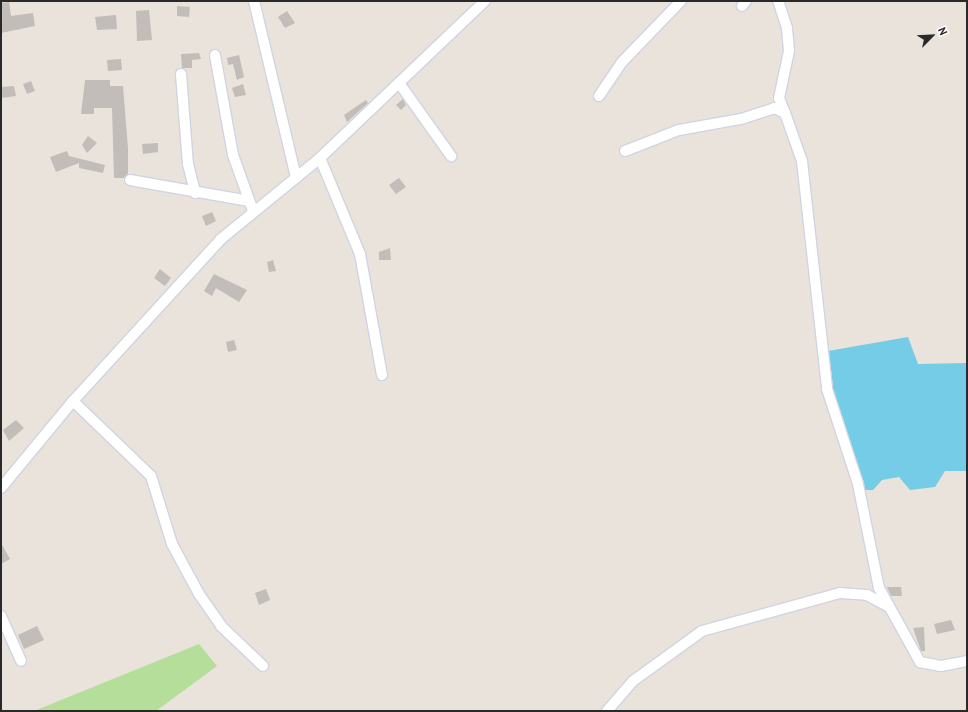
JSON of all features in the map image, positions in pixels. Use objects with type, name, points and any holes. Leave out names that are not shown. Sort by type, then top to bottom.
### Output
[{"type":"street","points":[[254,1],[296,177]]},
{"type":"street","points":[[1,488],[73,401],[251,206],[296,177],[320,158],[485,1]]},
{"type":"street","points":[[599,96],[622,62],[681,1]]},
{"type":"street","points":[[778,1],[787,28],[789,51],[779,98],[786,113],[802,161],[827,389],[858,484],[879,588],[920,662],[941,666],[967,661]]},
{"type":"street","points":[[215,55],[233,155],[251,206]]},
{"type":"street","points":[[181,74],[188,164],[195,193]]},
{"type":"street","points":[[399,83],[451,156]]},
{"type":"street","points":[[625,151],[679,130],[741,119],[774,108],[786,113]]},
{"type":"street","points":[[320,158],[360,254],[382,375]]},
{"type":"street","points":[[130,180],[251,206]]},
{"type":"street","points":[[73,401],[151,476],[172,544],[199,594],[221,626],[263,666]]},
{"type":"street","points":[[607,711],[633,681],[702,631],[840,593],[868,595],[888,606]]},
{"type":"street","points":[[1,616],[21,661]]},
{"type":"green space","points":[[199,644],[217,666],[156,711],[34,711]]},
{"type":"water","points":[[908,337],[918,364],[967,363],[967,471],[945,471],[935,487],[910,490],[899,477],[882,480],[873,490],[865,490],[830,391],[828,351]]},
{"type":"building","points":[[9,2],[11,16],[33,13],[35,26],[1,33],[1,3]]},
{"type":"building","points":[[177,6],[190,7],[189,17],[177,16]]},
{"type":"building","points":[[149,10],[152,40],[137,41],[136,11]]},
{"type":"building","points":[[287,11],[295,23],[285,28],[278,17]]},
{"type":"building","points":[[116,15],[117,29],[97,30],[95,17]]},
{"type":"building","points":[[199,53],[201,59],[192,60],[192,68],[182,68],[181,54]]},
{"type":"building","points":[[239,55],[244,77],[237,80],[233,64],[228,65],[227,58]]},
{"type":"building","points":[[121,59],[122,70],[108,71],[107,60]]},
{"type":"building","points":[[85,80],[110,80],[110,86],[123,86],[128,148],[128,174],[124,178],[114,178],[112,108],[94,108],[94,114],[81,114]]},
{"type":"building","points":[[31,81],[35,91],[27,94],[23,84]]},
{"type":"building","points":[[243,84],[246,95],[235,97],[232,88]]},
{"type":"building","points":[[14,86],[16,96],[1,98],[1,87]]},
{"type":"building","points":[[403,99],[406,105],[401,110],[396,105]]},
{"type":"building","points":[[366,100],[368,103],[347,122],[344,115]]},
{"type":"building","points":[[88,136],[97,143],[87,153],[82,145]]},
{"type":"building","points":[[158,143],[158,152],[143,154],[142,144]]},
{"type":"building","points":[[67,151],[69,156],[105,165],[103,173],[79,168],[79,163],[56,172],[50,157]]},
{"type":"building","points":[[399,178],[406,187],[396,194],[389,185]]},
{"type":"building","points":[[212,212],[216,221],[206,226],[202,216]]},
{"type":"building","points":[[390,248],[391,260],[379,260],[379,252]]},
{"type":"building","points":[[273,260],[276,271],[269,272],[267,262]]},
{"type":"building","points":[[160,269],[171,278],[165,286],[154,278]]},
{"type":"building","points":[[214,274],[247,290],[239,302],[216,288],[212,296],[204,291]]},
{"type":"building","points":[[234,340],[237,350],[228,352],[226,342]]},
{"type":"building","points":[[16,420],[24,428],[9,441],[3,430]]},
{"type":"building","points":[[1,543],[10,559],[1,564]]},
{"type":"building","points":[[887,587],[901,587],[902,596],[891,596]]},
{"type":"building","points":[[266,589],[270,600],[259,605],[255,593]]},
{"type":"building","points":[[951,620],[955,630],[937,634],[934,624]]},
{"type":"building","points":[[37,626],[44,640],[24,649],[18,635]]},
{"type":"building","points":[[924,627],[925,651],[921,651],[913,628]]}]
